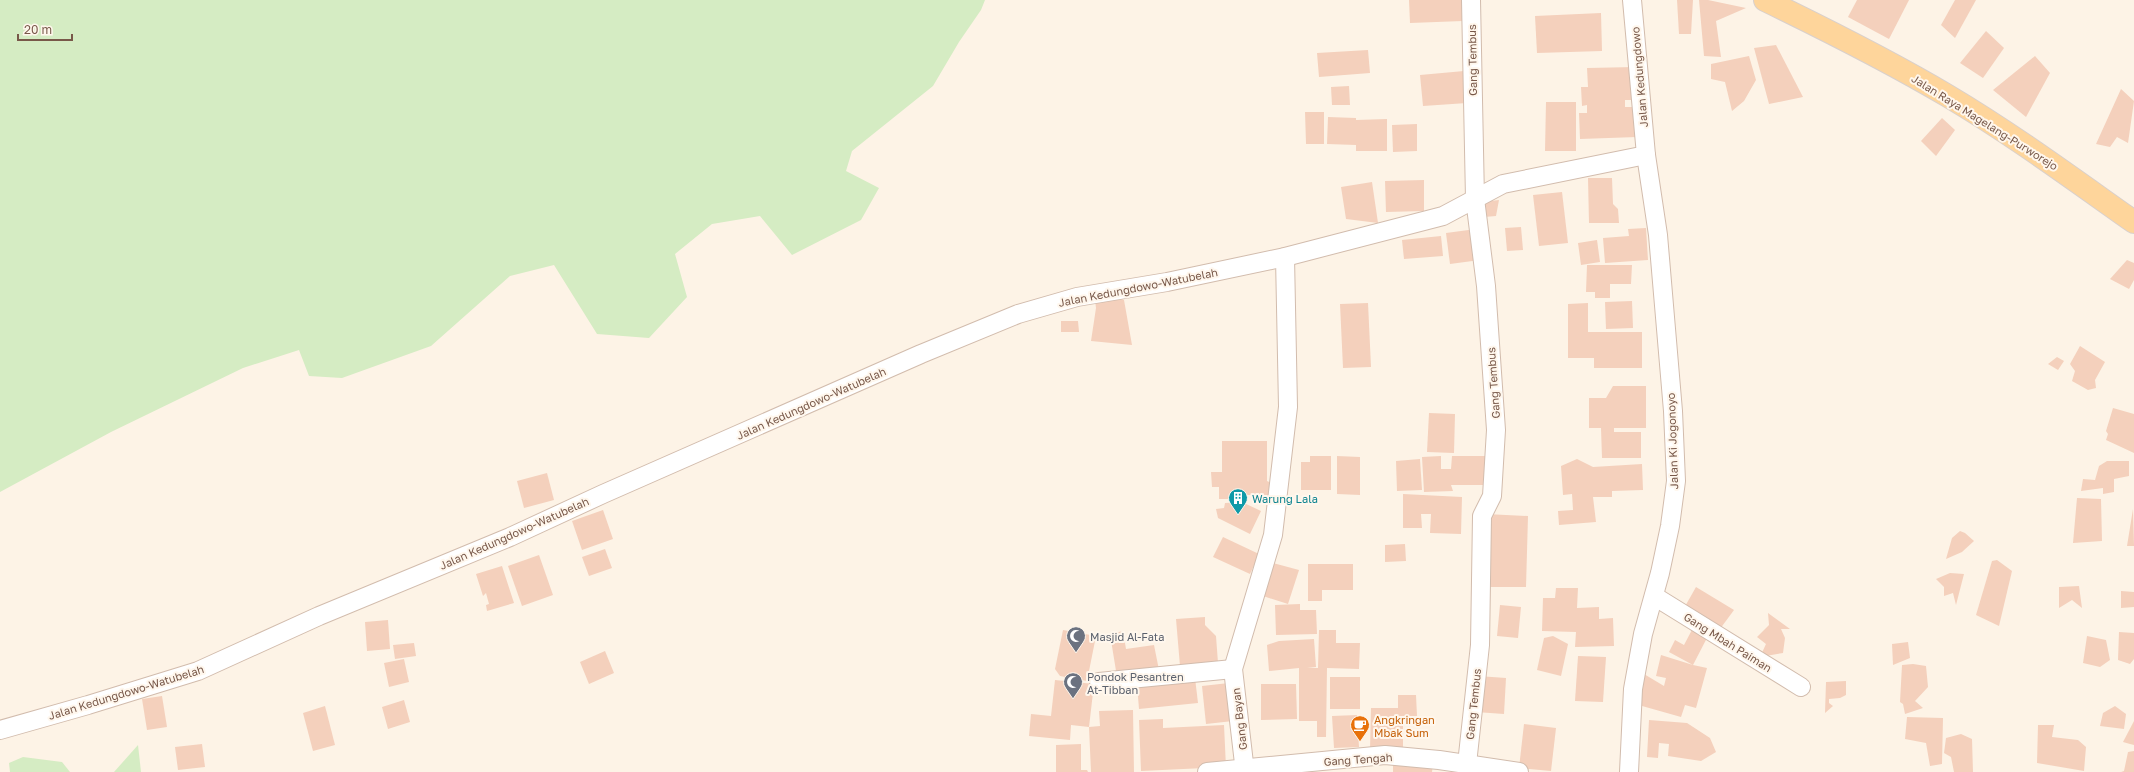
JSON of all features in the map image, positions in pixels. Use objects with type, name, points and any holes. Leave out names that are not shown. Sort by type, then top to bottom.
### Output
[{"type":"main road","name":"Jalan Raya Magelang-Purworejo","points":[[1765,0],[1880,58],[1948,96],[2035,151],[2134,222]]},
{"type":"street","name":"Gang Tembus","points":[[1467,764],[1480,645],[1482,516],[1492,496],[1496,430],[1486,286],[1475,199],[1471,0]]},
{"type":"street","name":"Jalan Kedungdowo","points":[[1632,0],[1646,155]]},
{"type":"street","name":"Jalan Kedungdowo-Watubelah","points":[[0,730],[151,687],[212,666],[319,616],[510,537],[661,468],[921,354],[1018,314],[1078,298],[1167,282],[1285,257],[1443,216],[1503,184],[1646,155]]},
{"type":"street","name":"Jalan Ki Jogonoyo","points":[[1629,772],[1633,689],[1643,634],[1654,596],[1670,526],[1676,481],[1673,411],[1660,250],[1646,155]]},
{"type":"street","points":[[1098,682],[1233,669],[1273,535],[1288,407],[1285,257]]},
{"type":"street","name":"Gang Mbah Paiman","points":[[1654,596],[1801,688]]},
{"type":"street","name":"Gang Bayan","points":[[1233,669],[1245,771]]},
{"type":"street","name":"Gang Tengah","points":[[1207,772],[1245,771],[1385,755],[1443,766],[1467,764],[1519,772]]},
{"type":"green space","points":[[0,0],[985,0],[981,10],[959,42],[933,86],[852,151],[846,171],[879,188],[861,220],[792,255],[760,216],[712,224],[675,254],[687,297],[649,338],[597,334],[554,265],[510,276],[431,346],[342,378],[309,376],[299,350],[243,368],[111,432],[0,492]]},
{"type":"green space","points":[[138,745],[141,772],[114,772]]},
{"type":"green space","points":[[23,757],[62,762],[70,772],[10,772],[9,763]]},
{"type":"building","points":[[1409,0],[1462,0],[1463,21],[1410,23]]},
{"type":"building","points":[[1677,0],[1693,0],[1691,34],[1679,34]]},
{"type":"building","points":[[1699,0],[1708,0],[1746,8],[1716,21],[1721,57],[1704,56]]},
{"type":"building","points":[[1857,0],[1909,0],[1889,39],[1848,17]]},
{"type":"building","points":[[1955,0],[1976,0],[1955,38],[1941,25]]},
{"type":"building","points":[[1601,13],[1602,51],[1537,53],[1535,16]]},
{"type":"building","points":[[1986,31],[2004,48],[1983,78],[1960,63]]},
{"type":"building","points":[[1776,45],[1803,97],[1769,104],[1754,48]]},
{"type":"building","points":[[1368,50],[1370,73],[1319,77],[1317,53]]},
{"type":"building","points":[[1749,56],[1756,80],[1744,101],[1732,111],[1725,82],[1711,79],[1711,64]]},
{"type":"building","points":[[2035,56],[2050,73],[2026,117],[1993,90]]},
{"type":"building","points":[[1635,67],[1635,100],[1625,100],[1625,107],[1636,107],[1637,137],[1580,139],[1579,113],[1587,113],[1587,105],[1582,106],[1581,87],[1588,87],[1587,68]]},
{"type":"building","points":[[1464,71],[1467,103],[1423,106],[1420,75]]},
{"type":"building","points":[[1349,86],[1350,105],[1332,105],[1331,87]]},
{"type":"building","points":[[2121,89],[2134,101],[2128,143],[2117,137],[2110,147],[2096,144]]},
{"type":"building","points":[[1546,102],[1576,102],[1576,151],[1545,151]]},
{"type":"building","points":[[1305,112],[1324,112],[1324,144],[1306,144]]},
{"type":"building","points":[[1328,117],[1356,118],[1356,120],[1387,119],[1387,151],[1356,151],[1356,145],[1327,144]]},
{"type":"building","points":[[1942,118],[1955,130],[1936,156],[1921,141]]},
{"type":"building","points":[[1417,124],[1417,151],[1393,152],[1392,125]]},
{"type":"building","points":[[1588,178],[1612,178],[1613,204],[1618,209],[1619,223],[1589,223]]},
{"type":"building","points":[[1424,180],[1424,211],[1386,212],[1385,181]]},
{"type":"building","points":[[1372,182],[1378,223],[1346,219],[1341,187]]},
{"type":"building","points":[[1562,192],[1568,243],[1539,246],[1533,195]]},
{"type":"building","points":[[1499,200],[1496,216],[1484,217],[1482,202]]},
{"type":"building","points":[[1521,227],[1523,250],[1507,251],[1505,228]]},
{"type":"building","points":[[1646,228],[1648,260],[1605,263],[1603,238],[1629,236],[1628,229]]},
{"type":"building","points":[[1476,229],[1480,260],[1450,264],[1446,233]]},
{"type":"building","points":[[1441,236],[1443,256],[1404,259],[1402,240]]},
{"type":"building","points":[[1597,240],[1600,262],[1581,265],[1578,243]]},
{"type":"building","points":[[2127,260],[2134,263],[2134,280],[2129,289],[2110,279]]},
{"type":"building","points":[[1587,265],[1632,265],[1631,284],[1610,284],[1610,298],[1595,298],[1595,292],[1586,292]]},
{"type":"building","points":[[1114,297],[1124,300],[1132,345],[1091,341],[1096,308],[1095,300]]},
{"type":"building","points":[[1632,301],[1633,328],[1606,329],[1605,302]]},
{"type":"building","points":[[1368,303],[1371,367],[1343,368],[1340,304]]},
{"type":"building","points":[[1588,303],[1588,332],[1642,332],[1642,368],[1594,368],[1594,358],[1568,358],[1568,304]]},
{"type":"building","points":[[1061,321],[1078,321],[1079,332],[1061,332]]},
{"type":"building","points":[[2080,346],[2105,362],[2095,380],[2096,388],[2088,390],[2072,381],[2075,371],[2070,364]]},
{"type":"building","points":[[2057,357],[2064,361],[2058,370],[2048,364]]},
{"type":"building","points":[[1613,386],[1646,386],[1646,428],[1614,428],[1614,432],[1641,432],[1641,458],[1602,458],[1601,428],[1589,428],[1589,398],[1606,398]]},
{"type":"building","points":[[2113,408],[2134,414],[2134,453],[2106,440],[2108,434],[2106,431]]},
{"type":"building","points":[[1429,413],[1455,414],[1454,453],[1427,452]]},
{"type":"building","points":[[1222,441],[1267,441],[1267,481],[1274,484],[1275,495],[1239,495],[1239,499],[1219,499],[1219,487],[1212,487],[1211,472],[1222,472]]},
{"type":"building","points":[[1310,456],[1331,456],[1331,490],[1301,490],[1301,462],[1310,462]]},
{"type":"building","points":[[1337,456],[1360,457],[1360,495],[1337,494]]},
{"type":"building","points":[[1441,456],[1441,469],[1451,469],[1452,456],[1486,456],[1486,485],[1451,485],[1453,491],[1424,492],[1422,457]]},
{"type":"building","points":[[1420,459],[1422,490],[1397,491],[1396,461]]},
{"type":"building","points":[[1577,459],[1593,467],[1642,464],[1643,490],[1612,491],[1612,497],[1593,497],[1596,522],[1559,525],[1558,511],[1573,510],[1572,494],[1563,495],[1561,466]]},
{"type":"building","points":[[2107,461],[2129,461],[2129,476],[2114,479],[2114,492],[2103,494],[2103,488],[2081,491],[2083,479],[2095,480],[2099,466]]},
{"type":"building","points":[[547,473],[554,500],[524,508],[517,481]]},
{"type":"building","points":[[1403,494],[1462,497],[1461,534],[1430,533],[1431,514],[1421,514],[1422,528],[1403,528]]},
{"type":"building","points":[[2077,498],[2101,499],[2102,541],[2073,543]]},
{"type":"building","name":"Warung Lala","points":[[1242,502],[1261,511],[1250,534],[1218,518],[1216,509],[1224,508],[1225,503]]},
{"type":"building","points":[[2133,509],[2134,546],[2127,546]]},
{"type":"building","points":[[603,510],[613,539],[582,550],[572,521]]},
{"type":"building","points":[[1486,514],[1528,516],[1526,587],[1484,587]]},
{"type":"building","points":[[1960,531],[1965,533],[1974,541],[1962,552],[1946,559],[1952,538]]},
{"type":"building","points":[[1223,537],[1259,554],[1250,574],[1213,557]]},
{"type":"building","points":[[1405,544],[1406,561],[1385,562],[1385,545]]},
{"type":"building","points":[[605,549],[612,568],[589,576],[582,557]]},
{"type":"building","points":[[539,555],[553,595],[522,606],[508,566]]},
{"type":"building","points":[[1997,560],[2012,571],[1999,626],[1976,615],[1992,561]]},
{"type":"building","points":[[1273,563],[1299,570],[1288,604],[1263,596]]},
{"type":"building","points":[[1308,564],[1353,564],[1353,590],[1322,590],[1322,601],[1308,601]]},
{"type":"building","points":[[502,566],[514,603],[487,611],[486,605],[489,604],[486,593],[483,596],[476,574]]},
{"type":"building","points":[[1950,573],[1964,574],[1956,605],[1953,593],[1944,596],[1944,587],[1936,579]]},
{"type":"building","points":[[2079,586],[2082,608],[2072,600],[2059,608],[2059,587]]},
{"type":"building","points":[[1696,587],[1734,610],[1717,633],[1683,610]]},
{"type":"building","points":[[1556,588],[1578,588],[1577,608],[1599,607],[1599,619],[1613,618],[1614,646],[1575,647],[1576,632],[1542,631],[1543,598],[1555,598]]},
{"type":"building","points":[[2121,591],[2134,592],[2134,607],[2121,608]]},
{"type":"building","points":[[1300,604],[1300,610],[1316,610],[1317,634],[1276,635],[1275,605]]},
{"type":"building","points":[[1500,605],[1521,607],[1518,638],[1497,636]]},
{"type":"building","points":[[1768,613],[1790,629],[1781,629],[1785,638],[1783,653],[1760,657],[1766,644],[1757,637],[1769,625]]},
{"type":"building","points":[[1205,617],[1205,625],[1216,636],[1218,663],[1180,666],[1176,619]]},
{"type":"building","points":[[388,620],[390,649],[367,651],[365,622]]},
{"type":"building","points":[[1694,626],[1709,634],[1693,665],[1669,652],[1675,640],[1684,645]]},
{"type":"building","name":"Masjid Al-Fata","points":[[1063,630],[1096,636],[1087,681],[1060,676],[1055,669]]},
{"type":"building","points":[[1319,630],[1336,630],[1336,643],[1360,643],[1359,669],[1327,668],[1326,737],[1317,737],[1317,721],[1299,721],[1299,668],[1269,671],[1267,645],[1279,641],[1314,639],[1316,667],[1307,668],[1318,668]]},
{"type":"building","points":[[1123,631],[1126,649],[1154,645],[1159,670],[1117,677],[1110,634]]},
{"type":"building","points":[[2119,632],[2134,633],[2134,659],[2130,664],[2118,660]]},
{"type":"building","points":[[1553,636],[1568,644],[1561,676],[1537,670],[1544,638]]},
{"type":"building","points":[[2087,636],[2106,640],[2110,660],[2100,667],[2083,663]]},
{"type":"building","points":[[1908,642],[1910,658],[1893,665],[1892,644]]},
{"type":"building","points":[[414,643],[416,656],[395,659],[393,645]]},
{"type":"building","points":[[605,651],[614,673],[589,684],[580,662]]},
{"type":"building","points":[[1661,655],[1707,668],[1696,708],[1685,705],[1681,717],[1635,704],[1644,674],[1664,686],[1666,678],[1656,676]]},
{"type":"building","points":[[1578,656],[1606,657],[1603,702],[1575,701]]},
{"type":"building","points":[[404,659],[409,682],[389,687],[384,663]]},
{"type":"building","points":[[1913,664],[1926,666],[1928,687],[1915,701],[1923,708],[1905,714],[1903,704],[1900,702],[1902,665]]},
{"type":"building","points":[[1478,676],[1506,678],[1504,714],[1476,712]]},
{"type":"building","points":[[1330,677],[1360,677],[1360,709],[1330,709]]},
{"type":"building","points":[[1195,678],[1198,703],[1139,709],[1137,684]]},
{"type":"building","name":"Pondok Pesantren At-Tibban","points":[[1055,680],[1094,684],[1089,727],[1071,725],[1070,740],[1029,736],[1031,714],[1051,716]]},
{"type":"building","points":[[1846,681],[1846,695],[1840,698],[1829,699],[1829,703],[1833,706],[1825,713],[1826,682]]},
{"type":"building","points":[[1229,683],[1233,721],[1206,724],[1202,686]]},
{"type":"building","points":[[1261,684],[1296,684],[1297,719],[1261,720]]},
{"type":"building","points":[[1398,695],[1416,695],[1417,716],[1403,716],[1403,750],[1370,750],[1371,708],[1398,708]]},
{"type":"building","points":[[162,696],[167,727],[147,730],[142,699]]},
{"type":"building","points":[[404,700],[410,722],[388,729],[382,707]]},
{"type":"building","points":[[325,706],[335,745],[313,751],[303,713]]},
{"type":"building","points":[[2115,706],[2126,714],[2124,729],[2100,726],[2103,713]]},
{"type":"building","points":[[1133,710],[1134,772],[1091,772],[1089,727],[1100,726],[1099,711]]},
{"type":"building","points":[[1357,715],[1359,747],[1334,748],[1332,716]]},
{"type":"building","points":[[1907,717],[1943,718],[1942,764],[1930,766],[1926,743],[1905,739]]},
{"type":"building","points":[[1163,719],[1163,728],[1224,725],[1226,767],[1141,771],[1139,720]]},
{"type":"building","points":[[1649,720],[1687,723],[1710,738],[1716,752],[1701,761],[1668,756],[1669,744],[1659,743],[1658,758],[1647,757]]},
{"type":"building","points":[[2134,721],[2134,745],[2123,742]]},
{"type":"building","points":[[1524,724],[1556,728],[1551,771],[1519,768]]},
{"type":"building","points":[[2038,725],[2054,725],[2052,737],[2078,740],[2086,747],[2084,771],[2037,763]]},
{"type":"building","points":[[1961,734],[1972,739],[1973,772],[1954,772],[1951,757],[1944,753],[1946,738]]},
{"type":"building","points":[[202,744],[205,767],[178,770],[175,747]]},
{"type":"building","points":[[1081,744],[1081,770],[1087,770],[1088,772],[1056,772],[1056,745]]},
{"type":"building","points":[[2134,751],[2134,772],[2121,772],[2124,771],[2128,752]]},
{"type":"building","points":[[1393,761],[1433,763],[1432,772],[1393,772]]},
{"type":"place","name":"Warung Lala","points":[[1238,515]]},
{"type":"place","name":"Masjid Al-Fata","points":[[1076,653]]},
{"type":"place","name":"Pondok Pesantren At-Tibban","points":[[1073,699]]},
{"type":"place","name":"Angkringan Mbak Sum","points":[[1360,742]]}]
